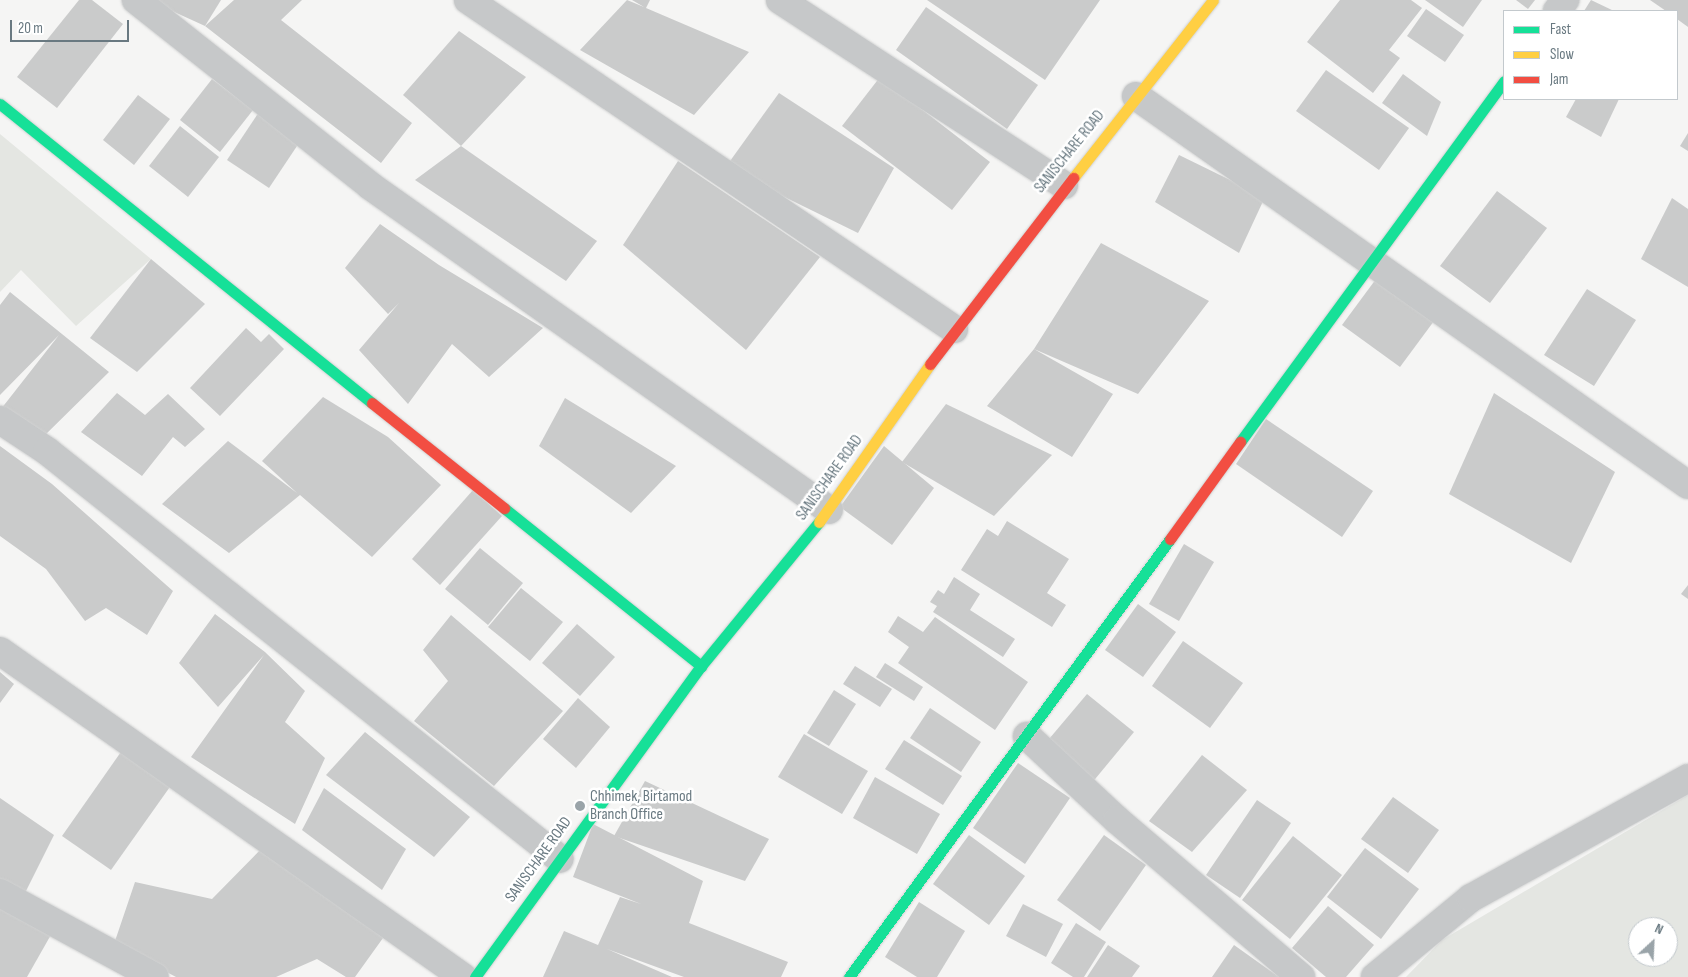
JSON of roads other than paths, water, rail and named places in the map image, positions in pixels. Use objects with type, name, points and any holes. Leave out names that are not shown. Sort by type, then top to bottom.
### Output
[{"type":"street","points":[[136,0],[369,185],[829,510]]},
{"type":"street","points":[[468,0],[954,329]]},
{"type":"street","points":[[780,0],[1064,185]]},
{"type":"street","name":"SANISCHARE ROAD","points":[[475,977],[701,666],[829,510],[954,329],[1064,185],[1213,0]]},
{"type":"street","points":[[1558,10],[1566,0]]},
{"type":"street","points":[[849,977],[1027,736],[1372,258],[1503,82]]},
{"type":"street","points":[[1136,96],[1372,258],[1688,484]]},
{"type":"street","points":[[0,104],[701,666]]},
{"type":"street","points":[[0,420],[47,450],[560,859]]},
{"type":"street","points":[[0,651],[463,977]]},
{"type":"street","points":[[1027,736],[1117,820],[1301,977]]},
{"type":"street","points":[[1375,977],[1470,898],[1688,778]]},
{"type":"street","points":[[0,893],[155,977]]},
{"type":"place","name":"Chhimek, Birtamod Branch Office","points":[[580,806]]}]
